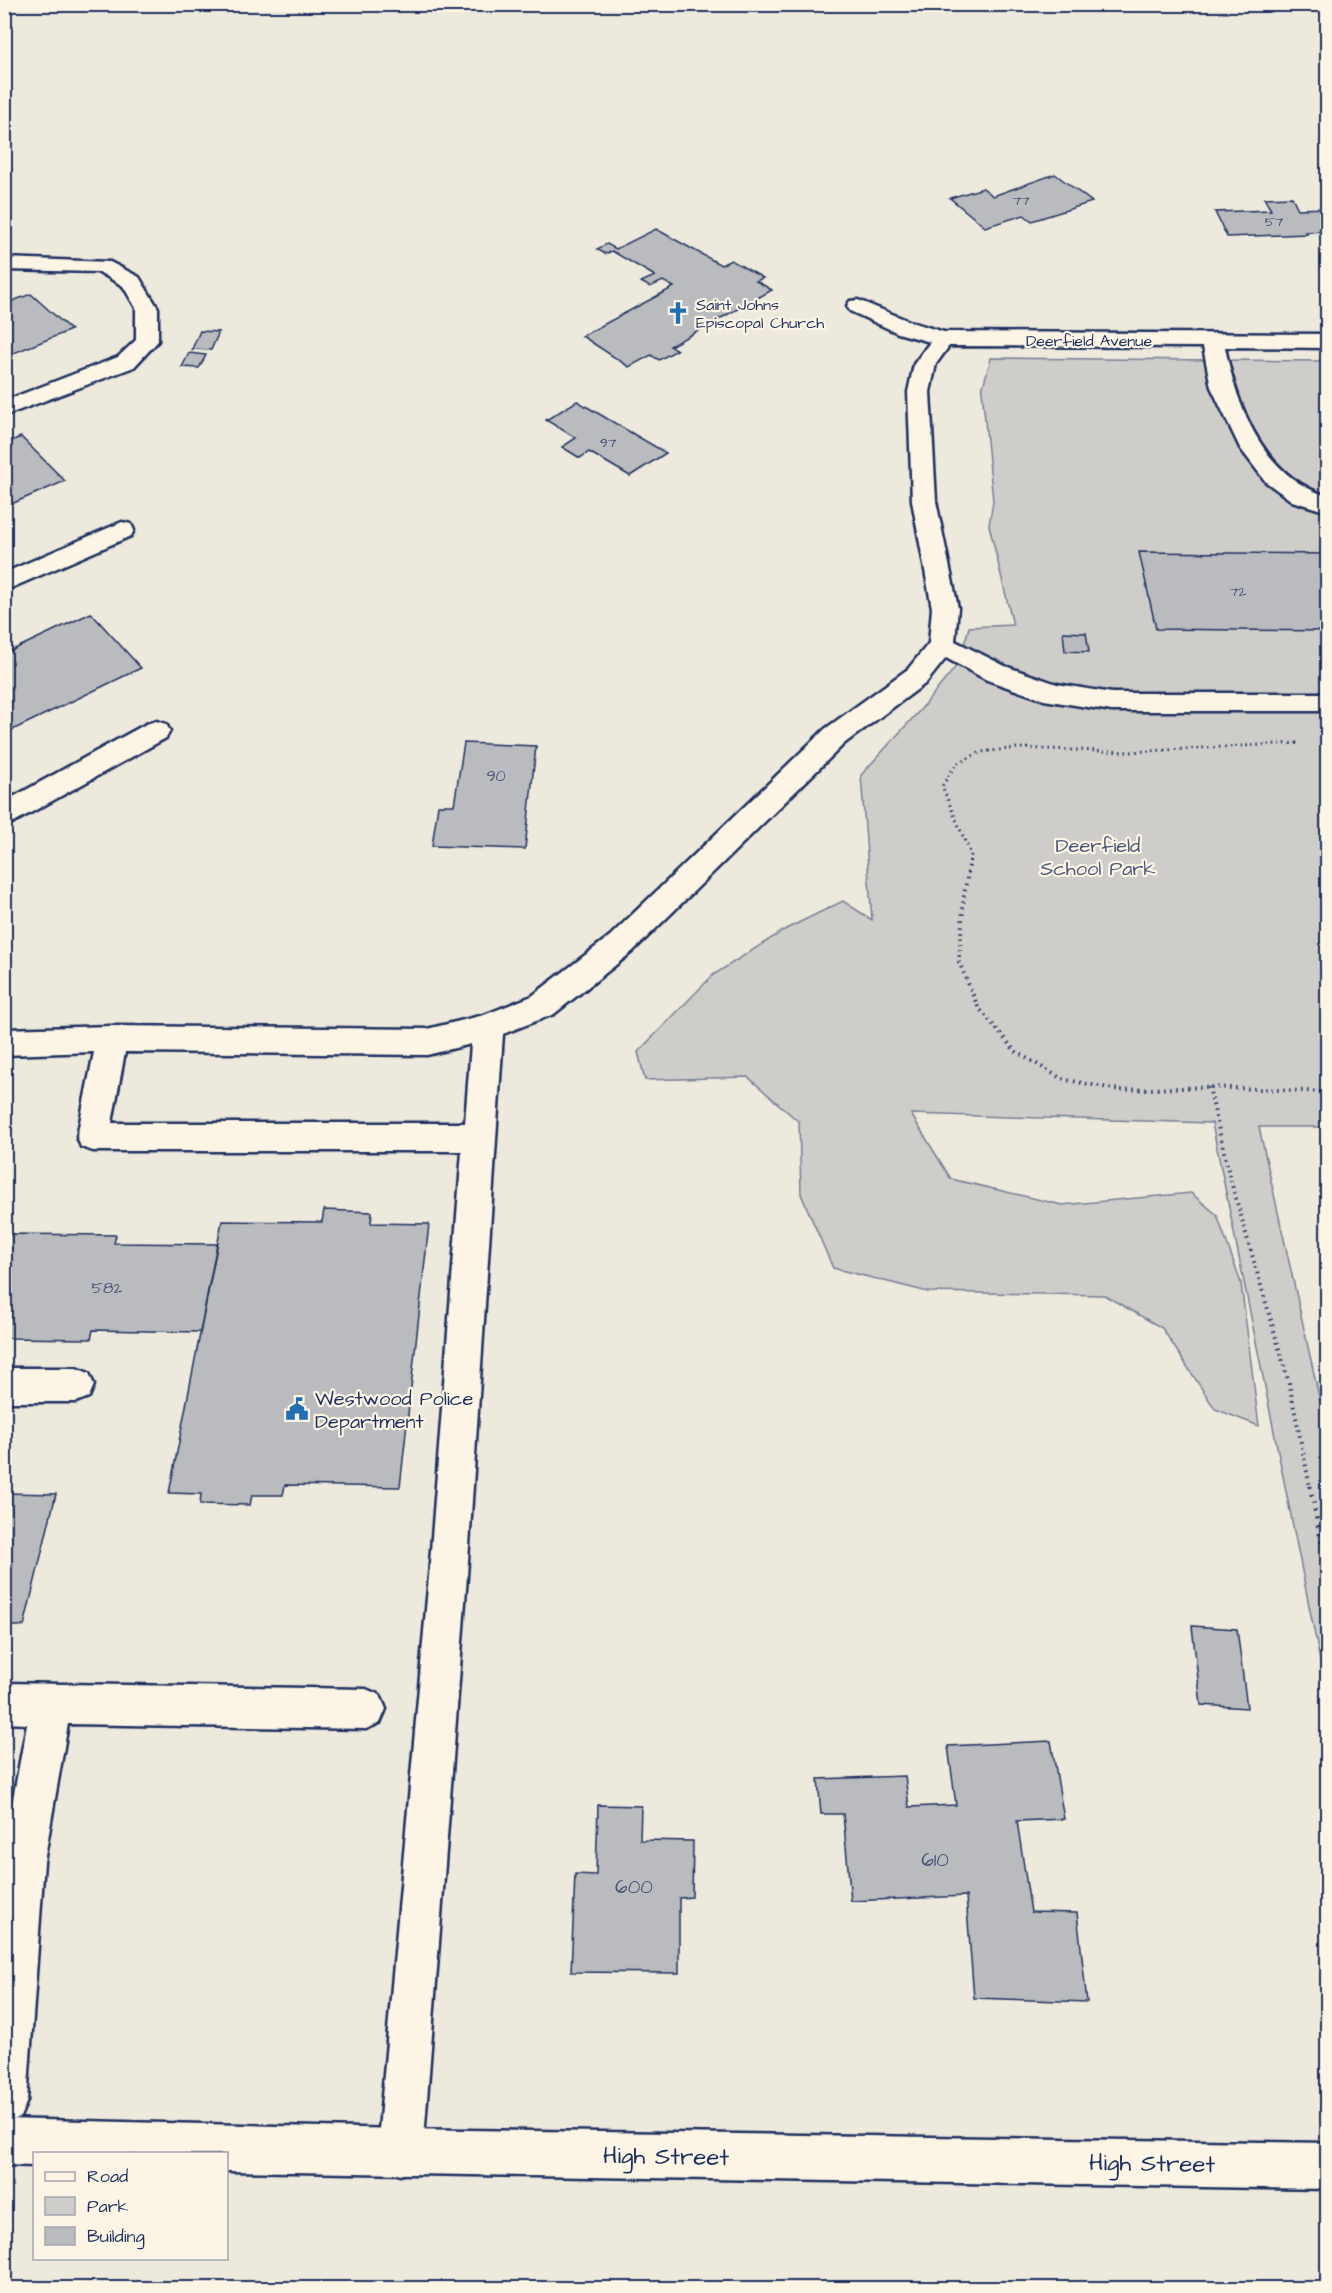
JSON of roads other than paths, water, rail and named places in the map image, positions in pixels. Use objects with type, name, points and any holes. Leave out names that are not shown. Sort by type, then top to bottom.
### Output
[{"type":"main road","points":[[4,264],[102,266],[131,282],[147,308],[147,341],[126,362],[4,409]]},
{"type":"main road","name":"Deerfield Avenue","points":[[858,306],[906,328],[944,339],[1328,341]]},
{"type":"main road","points":[[4,1042],[112,1039],[427,1042],[488,1027],[543,1005],[621,944],[835,736],[916,675],[942,645],[945,608],[924,501],[919,392],[925,364],[944,339]]},
{"type":"main road","points":[[1213,340],[1222,387],[1248,443],[1274,477],[1301,496],[1328,504]]},
{"type":"main road","points":[[4,583],[122,531]]},
{"type":"main road","points":[[942,645],[996,673],[1054,693],[1112,702],[1328,702]]},
{"type":"main road","points":[[4,815],[156,731]]},
{"type":"main road","points":[[400,2152],[448,1576],[488,1027]]},
{"type":"main road","points":[[112,1039],[93,1137],[480,1137]]},
{"type":"main road","points":[[4,1385],[76,1385]]},
{"type":"main road","points":[[4,1702],[366,1709]]},
{"type":"main road","points":[[4,2101],[23,1862],[51,1703]]},
{"type":"main road","name":"High Street","points":[[4,2142],[400,2152],[1328,2166]]},
{"type":"place","name":"Saint Johns Episcopal Church","points":[[678,313]]},
{"type":"place","name":"Westwood Police Department","points":[[297,1409]]},
{"type":"park label","name":"Deerfield School Park","points":[[1098,856]]}]
